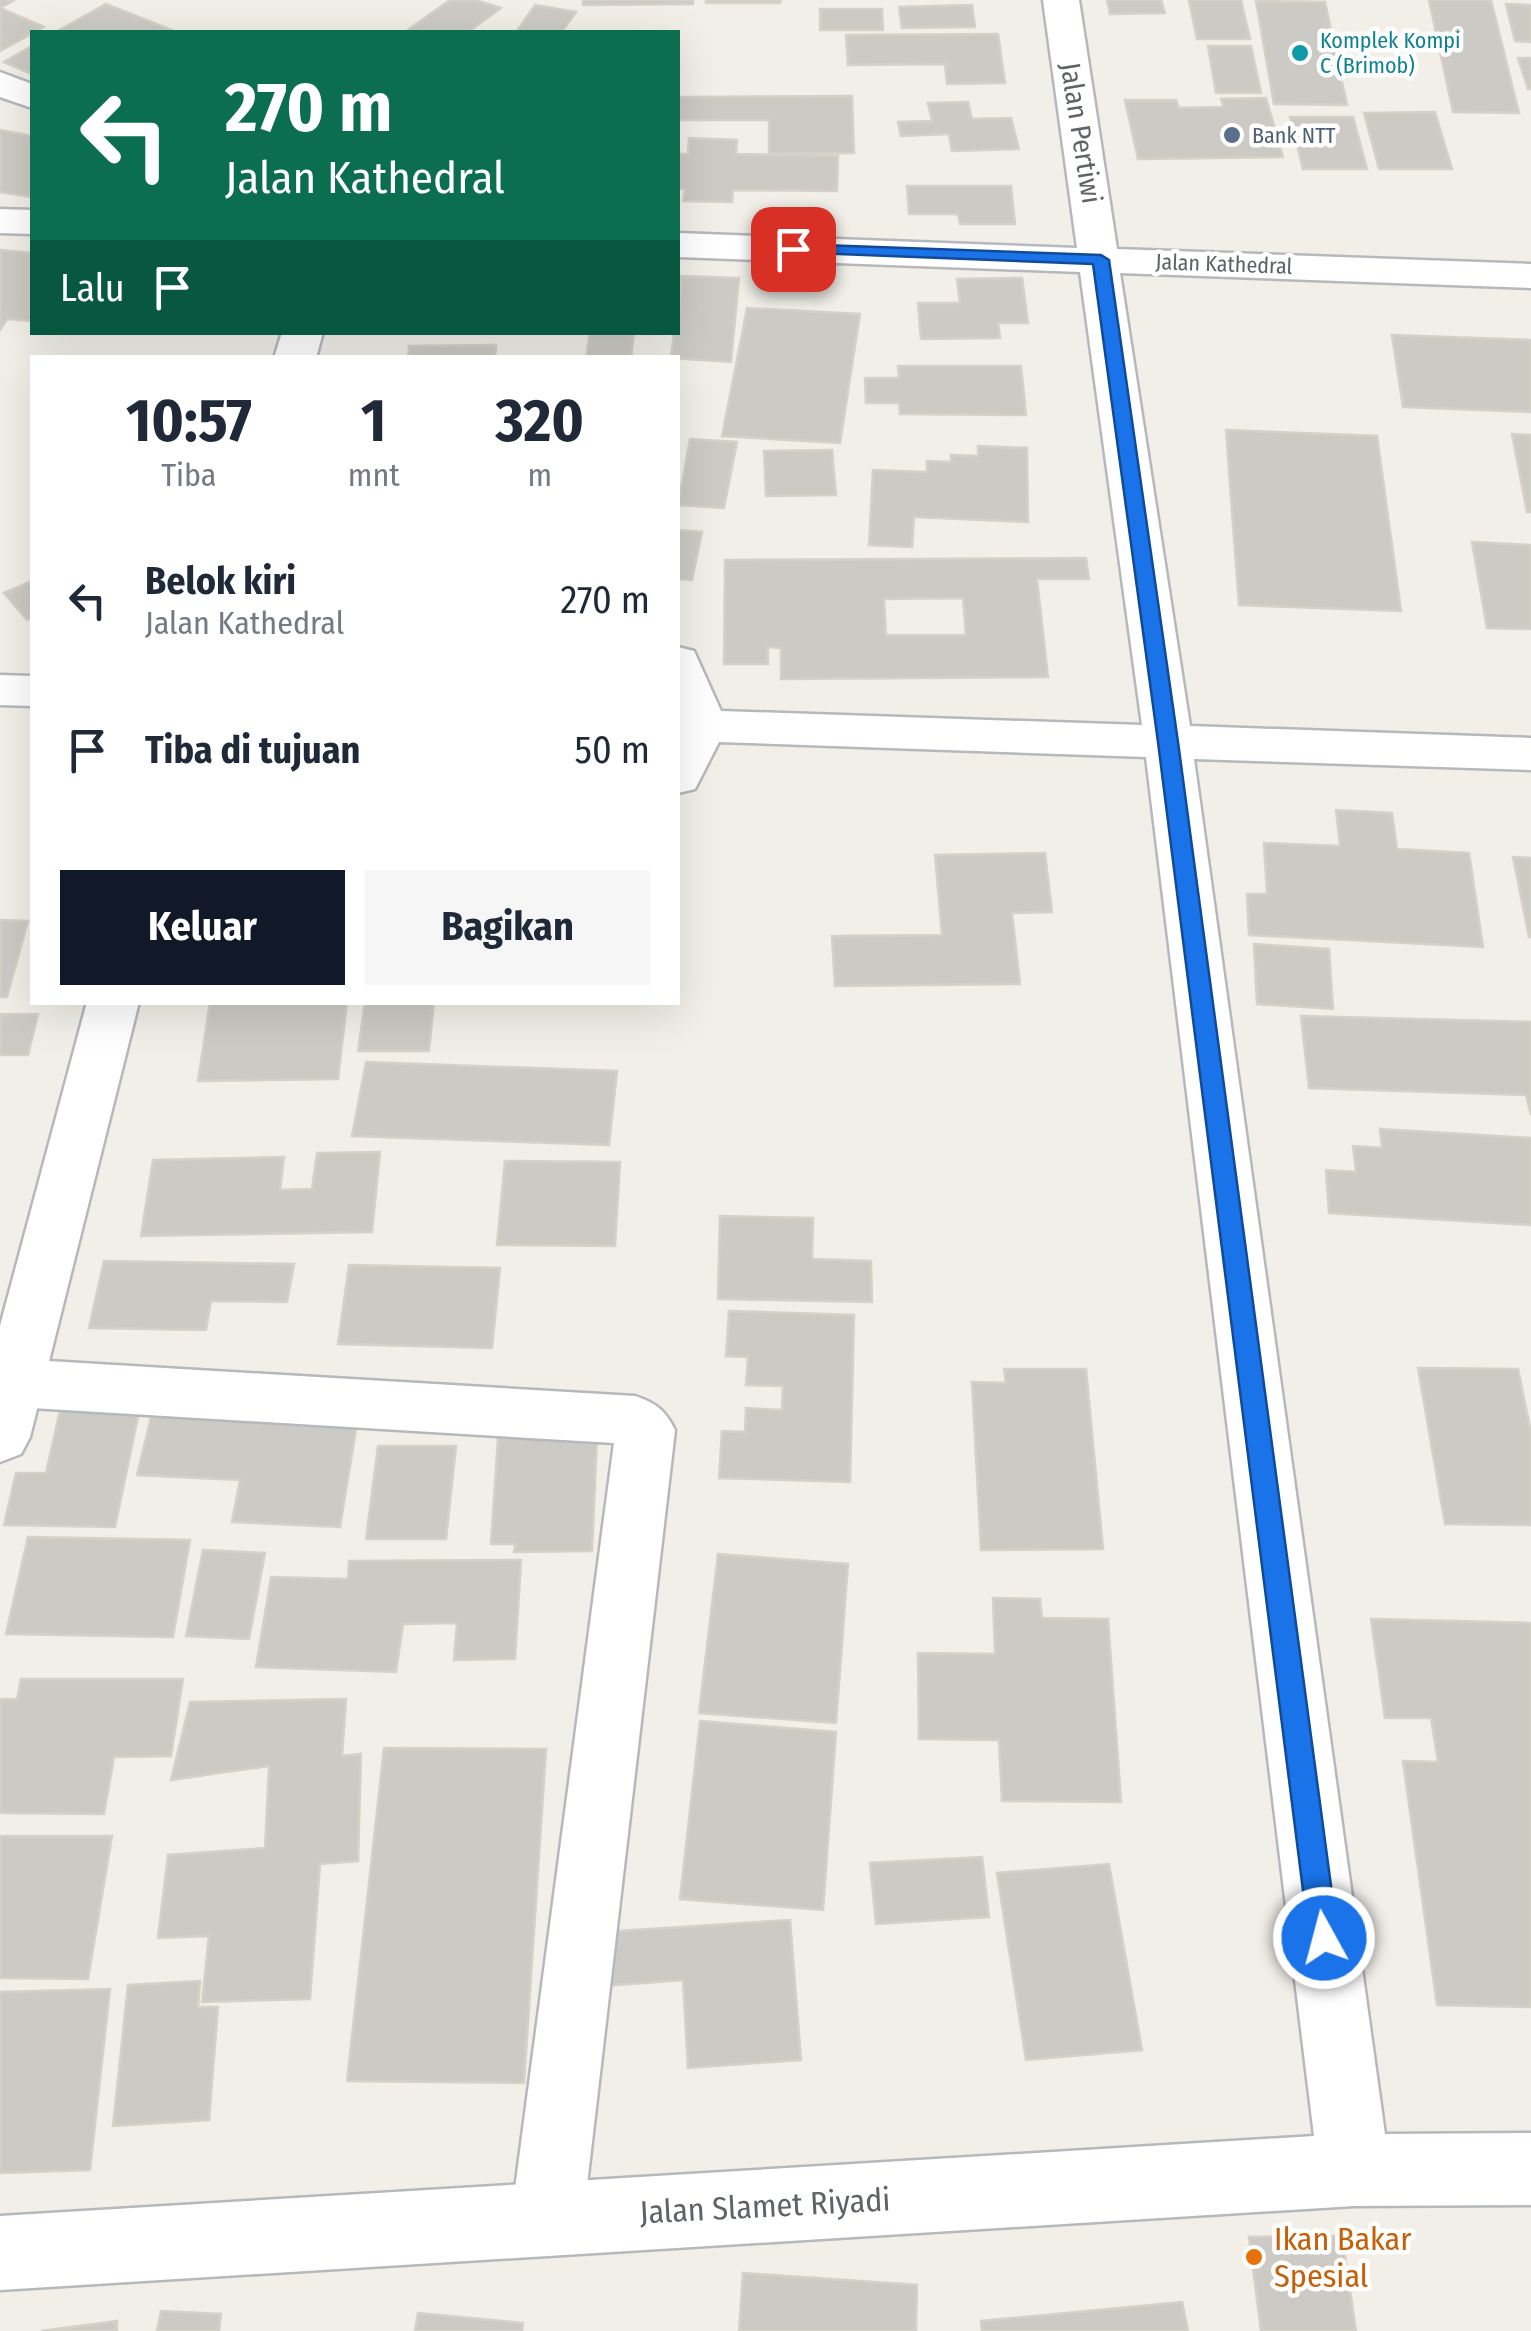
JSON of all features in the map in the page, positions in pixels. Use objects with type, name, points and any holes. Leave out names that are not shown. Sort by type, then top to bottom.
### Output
[{"type":"street","name":"Jalan Pertiwi","points":[[1061,0],[1168,742],[1354,2170]]},
{"type":"street","points":[[0,83],[30,95]]},
{"type":"street","points":[[0,221],[30,222]]},
{"type":"street","name":"Jalan Kathedral","points":[[680,244],[1531,276]]},
{"type":"street","points":[[680,667],[703,726],[680,773]]},
{"type":"street","points":[[0,690],[30,691]]},
{"type":"street","points":[[703,726],[1531,754]]},
{"type":"street","points":[[112,1005],[7,1410],[634,1420],[645,1430],[547,2219]]},
{"type":"street","name":"Jalan Slamet Riyadi","points":[[0,2253],[1354,2170],[1531,2169]]},
{"type":"building","points":[[450,0],[475,0],[501,8],[471,30],[408,30]]},
{"type":"building","points":[[583,0],[693,0],[693,4],[583,5]]},
{"type":"building","points":[[706,0],[781,0],[706,3]]},
{"type":"building","points":[[1107,0],[1161,0],[1165,13],[1110,14]]},
{"type":"building","points":[[1189,0],[1241,0],[1250,39],[1197,39]]},
{"type":"building","points":[[1429,0],[1491,0],[1519,113],[1453,112]]},
{"type":"building","name":"Komplek Kompi C (Brimob)","points":[[1256,1],[1325,2],[1347,105],[1274,104]]},
{"type":"building","points":[[106,4],[171,30],[60,30]]},
{"type":"building","points":[[1506,4],[1531,5],[1531,42],[1515,41]]},
{"type":"building","points":[[535,5],[576,12],[563,30],[518,30]]},
{"type":"building","points":[[972,5],[975,27],[902,28],[899,7]]},
{"type":"building","points":[[0,8],[44,27],[30,30],[30,35],[0,51]]},
{"type":"building","points":[[820,9],[882,9],[883,30],[820,30]]},
{"type":"building","points":[[998,34],[1005,83],[947,84],[945,64],[848,65],[846,35]]},
{"type":"building","points":[[1208,46],[1251,46],[1261,93],[1216,93]]},
{"type":"building","points":[[30,47],[30,73],[4,62]]},
{"type":"building","points":[[1518,58],[1531,58],[1531,89],[1528,89]]},
{"type":"building","points":[[852,96],[854,153],[769,154],[769,120],[680,120],[680,97]]},
{"type":"building","points":[[1266,98],[1283,157],[1138,159],[1125,100],[1176,100],[1179,108],[1224,107],[1221,99]]},
{"type":"building","points":[[968,102],[972,119],[1011,118],[1019,149],[952,151],[949,134],[901,136],[898,122],[932,121],[928,103]]},
{"type":"building","points":[[1435,112],[1452,169],[1379,169],[1364,113]]},
{"type":"building","points":[[1290,117],[1353,117],[1367,169],[1303,169]]},
{"type":"building","points":[[0,130],[30,136],[30,197],[0,192]]},
{"type":"building","points":[[689,138],[737,140],[736,154],[838,156],[837,191],[733,190],[732,202],[683,201],[680,154],[688,154]]},
{"type":"building","points":[[907,186],[1011,186],[1015,224],[960,224],[958,214],[909,214]]},
{"type":"building","points":[[0,250],[30,253],[30,321],[7,319],[0,330]]},
{"type":"building","points":[[681,276],[739,278],[731,362],[671,355],[674,335],[680,335]]},
{"type":"building","points":[[1022,278],[1028,323],[998,323],[1000,338],[921,339],[918,303],[960,303],[957,279]]},
{"type":"building","points":[[747,308],[860,314],[840,443],[722,436]]},
{"type":"building","points":[[590,335],[634,335],[631,355],[586,355]]},
{"type":"building","points":[[1392,335],[1531,340],[1531,412],[1403,407]]},
{"type":"building","points":[[496,345],[495,355],[408,355],[409,346]]},
{"type":"building","points":[[898,366],[1021,366],[1026,415],[900,414],[899,403],[866,403],[865,378],[899,378]]},
{"type":"building","points":[[1226,430],[1377,436],[1401,611],[1239,605]]},
{"type":"building","points":[[1512,434],[1531,435],[1531,512],[1527,512]]},
{"type":"building","points":[[690,439],[737,442],[724,508],[680,505]]},
{"type":"building","points":[[978,446],[1027,448],[1028,522],[914,517],[912,547],[869,545],[873,470],[927,472],[927,461],[951,462],[951,455],[978,456]]},
{"type":"building","points":[[832,450],[836,495],[766,496],[764,451]]},
{"type":"building","points":[[680,530],[702,532],[692,580],[680,579]]},
{"type":"building","points":[[1472,542],[1531,545],[1531,629],[1487,628]]},
{"type":"building","points":[[1086,558],[1089,579],[1037,579],[1048,677],[781,679],[781,648],[768,647],[768,664],[724,664],[725,560]],"holes":[[[963,598],[966,635],[886,635],[884,599]]]},
{"type":"building","points":[[30,582],[30,619],[27,620],[4,593]]},
{"type":"building","points":[[1336,810],[1392,813],[1397,849],[1469,853],[1483,947],[1249,935],[1247,894],[1267,894],[1264,843],[1340,846]]},
{"type":"building","points":[[1045,853],[1052,912],[1012,913],[1020,984],[835,986],[832,936],[942,935],[935,855]]},
{"type":"building","points":[[1513,857],[1531,858],[1531,937],[1529,937]]},
{"type":"building","points":[[0,920],[28,921],[7,997],[0,997]]},
{"type":"building","points":[[1254,944],[1329,949],[1333,1009],[1257,1004]]},
{"type":"building","points":[[210,1005],[347,1005],[338,1079],[198,1081]]},
{"type":"building","points":[[365,1005],[434,1005],[429,1051],[358,1051]]},
{"type":"building","points":[[0,1014],[38,1014],[28,1055],[0,1055]]},
{"type":"building","points":[[1301,1016],[1531,1022],[1531,1115],[1526,1095],[1309,1088]]},
{"type":"building","points":[[366,1062],[617,1071],[609,1145],[352,1136]]},
{"type":"building","points":[[1380,1129],[1531,1138],[1531,1225],[1329,1213],[1326,1170],[1356,1172],[1353,1146],[1382,1148]]},
{"type":"building","points":[[380,1152],[372,1232],[141,1236],[153,1160],[284,1157],[280,1190],[312,1189],[317,1153]]},
{"type":"building","points":[[505,1161],[620,1162],[615,1246],[497,1245]]},
{"type":"building","points":[[720,1216],[813,1218],[812,1259],[871,1261],[872,1302],[718,1299]]},
{"type":"building","points":[[104,1261],[294,1264],[287,1302],[211,1301],[206,1330],[89,1328]]},
{"type":"building","points":[[349,1265],[500,1268],[492,1348],[338,1344]]},
{"type":"building","points":[[729,1311],[854,1315],[850,1482],[719,1478],[722,1431],[745,1432],[746,1408],[782,1410],[783,1386],[746,1385],[748,1357],[726,1356]]},
{"type":"building","points":[[1418,1368],[1518,1369],[1531,1433],[1531,1525],[1445,1524]]},
{"type":"building","points":[[1004,1369],[1086,1369],[1103,1549],[981,1550],[972,1382],[1006,1383]]},
{"type":"building","points":[[61,1406],[140,1407],[115,1527],[4,1525],[16,1473],[46,1473]]},
{"type":"building","points":[[153,1409],[358,1417],[340,1527],[232,1522],[240,1480],[137,1475]]},
{"type":"building","points":[[597,1437],[592,1551],[514,1552],[515,1544],[491,1544],[498,1438]]},
{"type":"building","points":[[378,1446],[456,1446],[446,1539],[366,1539]]},
{"type":"building","points":[[28,1537],[190,1540],[173,1637],[6,1634]]},
{"type":"building","points":[[203,1550],[265,1553],[249,1639],[186,1636]]},
{"type":"building","points":[[718,1554],[848,1564],[836,1723],[699,1713]]},
{"type":"building","points":[[521,1560],[515,1659],[454,1660],[457,1623],[403,1624],[396,1672],[256,1667],[271,1577],[348,1579],[349,1561]]},
{"type":"building","points":[[993,1598],[1040,1599],[1042,1618],[1108,1619],[1121,1802],[1002,1801],[999,1740],[919,1739],[918,1653],[995,1654]]},
{"type":"building","points":[[1371,1619],[1531,1623],[1531,2007],[1437,2005],[1403,1761],[1438,1762],[1431,1718],[1385,1718]]},
{"type":"building","points":[[21,1679],[183,1679],[171,1756],[114,1757],[104,1814],[0,1813],[0,1699],[17,1699]]},
{"type":"building","points":[[346,1699],[342,1756],[361,1754],[358,1861],[320,1864],[310,1999],[202,2002],[209,1936],[158,1938],[168,1855],[265,1848],[269,1766],[171,1780],[190,1702]]},
{"type":"building","points":[[700,1721],[836,1732],[823,1910],[680,1899]]},
{"type":"building","points":[[384,1748],[546,1749],[524,2083],[347,2081]]},
{"type":"building","points":[[0,1836],[112,1836],[88,1979],[0,1978]]},
{"type":"building","points":[[982,1857],[989,1917],[876,1924],[870,1863]]},
{"type":"building","points":[[1109,1864],[1142,2050],[1026,2060],[997,1873]]},
{"type":"building","points":[[790,1920],[801,2060],[688,2068],[683,1980],[590,1987],[588,1933]]},
{"type":"building","points":[[200,1981],[198,2007],[218,2007],[209,2120],[113,2126],[128,1985]]},
{"type":"building","points":[[110,1989],[90,2170],[0,2173],[0,1992]]},
{"type":"building","points":[[1342,2236],[1356,2331],[1261,2331],[1249,2237]]},
{"type":"building","points":[[743,2273],[917,2285],[916,2331],[739,2331]]},
{"type":"building","points":[[1182,2302],[1188,2331],[982,2331],[981,2321]]},
{"type":"building","points":[[161,2311],[221,2314],[219,2331],[157,2331]]},
{"type":"building","points":[[418,2313],[523,2323],[522,2331],[415,2331]]},
{"type":"building","points":[[117,2321],[117,2331],[41,2331]]},
{"type":"place","name":"Komplek Kompi C (Brimob)","points":[[1300,53]]},
{"type":"place","name":"Bank NTT","points":[[1232,135]]},
{"type":"place","name":"Ikan Bakar Spesial","points":[[1254,2257]]},
{"type":"route","points":[[793,249],[1101,260],[1324,1938]]}]
